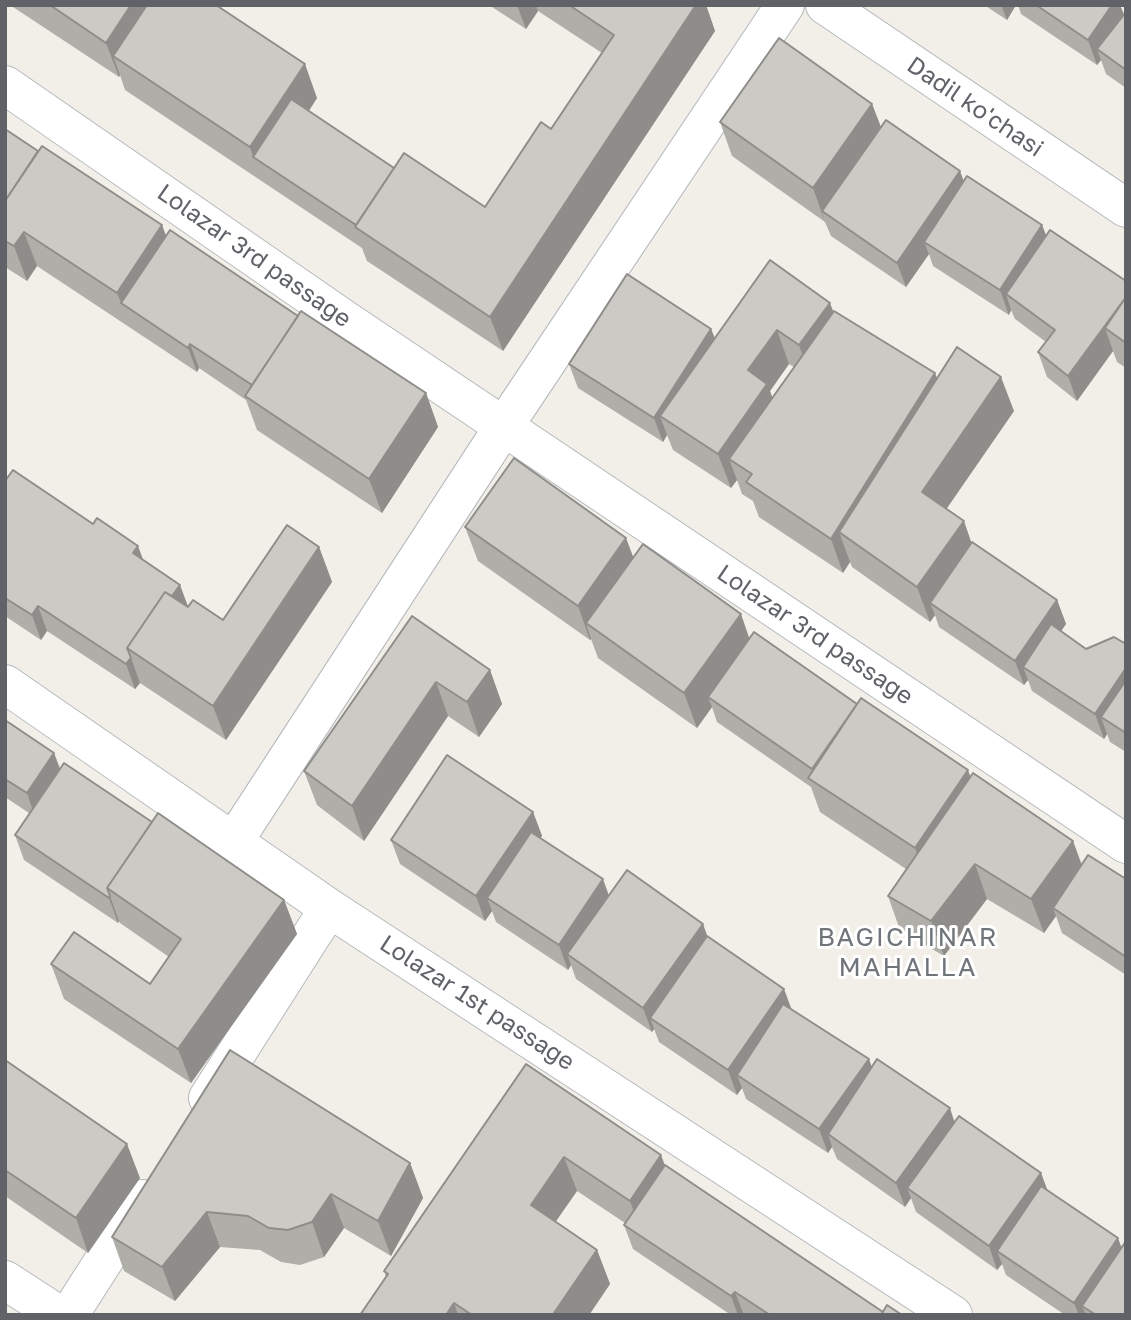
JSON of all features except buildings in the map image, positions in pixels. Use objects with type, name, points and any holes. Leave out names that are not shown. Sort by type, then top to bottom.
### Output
[{"type":"street","points":[[234,841],[504,426],[785,5]]},
{"type":"street","name":"Dadil ko'chasi","points":[[825,5],[1126,208]]},
{"type":"street","name":"Lolazar 3rd passage","points":[[5,85],[504,426],[1126,844]]},
{"type":"street","name":"Lolazar 1st passage","points":[[5,684],[329,908],[546,1047],[953,1315]]},
{"type":"street","points":[[188,1129],[329,908]]},
{"type":"street","points":[[523,1080],[546,1047]]},
{"type":"street","points":[[69,1315],[158,1175]]},
{"type":"street","points":[[5,1280],[59,1315]]},
{"type":"district","name":"BAGICHINAR MAHALLA","points":[[908,953]]}]
